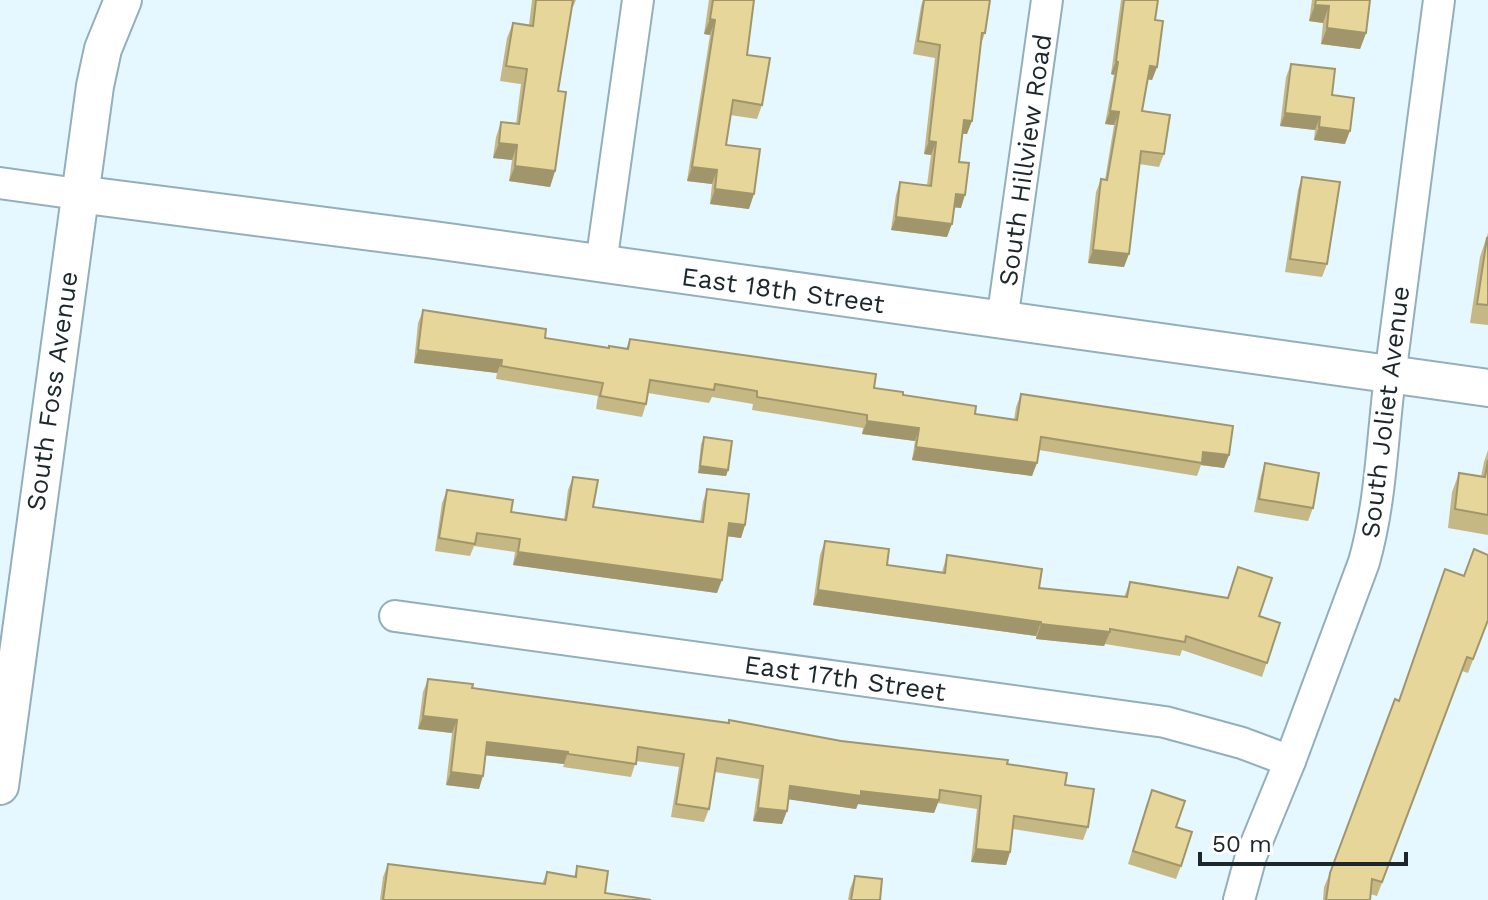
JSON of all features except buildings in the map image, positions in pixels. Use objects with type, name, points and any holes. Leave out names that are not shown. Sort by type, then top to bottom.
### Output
[{"type":"street","name":"South Foss Avenue","points":[[0,786],[78,194],[103,49],[123,0]]},
{"type":"street","points":[[601,264],[638,0]]},
{"type":"street","name":"South Hillview Road","points":[[1002,321],[1047,0]]},
{"type":"street","name":"South Joliet Avenue","points":[[1239,900],[1251,856],[1290,761],[1373,532],[1383,465],[1390,374],[1439,0]]},
{"type":"street","points":[[0,183],[78,194]]},
{"type":"street","name":"East 18th Street","points":[[78,194],[1488,388]]},
{"type":"street","name":"East 17th Street","points":[[395,616],[1165,722],[1242,743],[1290,761]]}]
